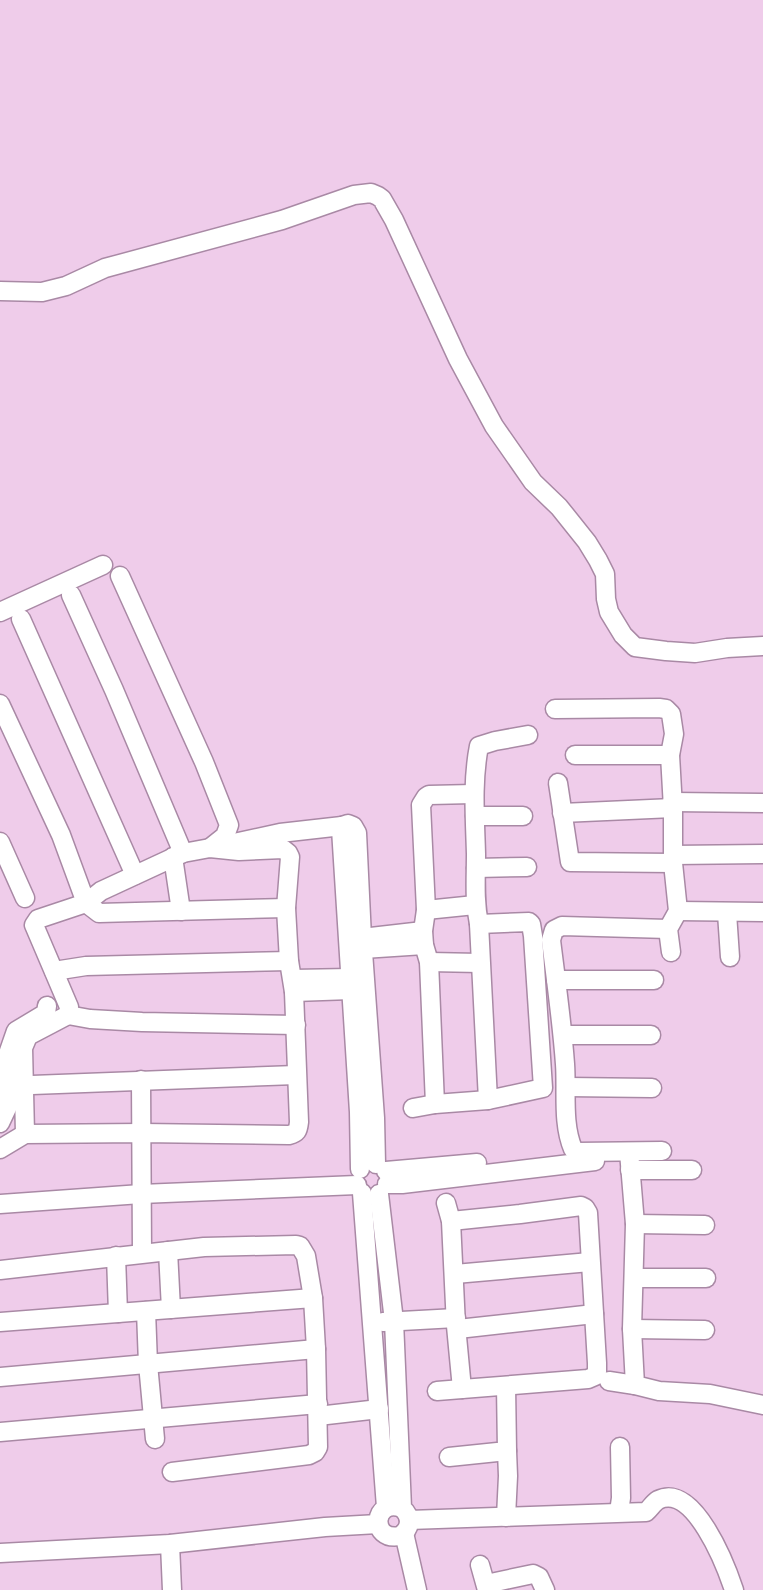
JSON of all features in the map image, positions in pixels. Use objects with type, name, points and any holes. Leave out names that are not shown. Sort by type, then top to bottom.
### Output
[{"type":"street","points":[[0,291],[41,292],[66,286],[105,268],[282,220],[354,195],[371,193],[377,196],[382,199],[394,220],[458,359],[494,426],[533,482],[559,508],[596,556],[605,574],[607,605],[614,623],[617,648]]},
{"type":"street","points":[[0,612],[103,565]]},
{"type":"street","points":[[120,576],[229,825],[225,836],[210,848]]},
{"type":"street","points":[[71,595],[114,690],[178,855],[181,911]]},
{"type":"street","points":[[21,619],[135,875]]},
{"type":"street","points":[[614,623],[635,647],[695,653],[763,646]]},
{"type":"street","points":[[0,704],[61,835],[86,903],[99,913],[286,908]]},
{"type":"street","points":[[555,709],[659,708],[666,709],[671,714],[674,734],[670,755],[673,859],[678,911],[668,929],[671,952]]},
{"type":"street","points":[[488,1100],[479,924],[475,905],[473,793],[479,746],[528,735]]},
{"type":"street","points":[[575,755],[670,755]]},
{"type":"street","points":[[558,783],[570,862],[763,854]]},
{"type":"street","points":[[435,1104],[425,946],[422,802],[429,795],[473,793]]},
{"type":"street","points":[[562,813],[673,805],[763,803]]},
{"type":"street","points":[[475,816],[523,816]]},
{"type":"street","points":[[68,1015],[69,1007],[34,925],[35,921],[86,903],[101,891],[178,855],[280,833],[342,826],[375,1118],[373,1329],[379,1409],[417,1590]]},
{"type":"street","points":[[0,842],[25,898]]},
{"type":"street","points":[[0,1149],[25,1133],[289,1135],[299,1130],[296,1025],[286,908],[290,857],[283,849],[210,848]]},
{"type":"street","points":[[476,868],[527,867]]},
{"type":"street","points":[[426,910],[475,905]]},
{"type":"street","points":[[678,911],[763,912]]},
{"type":"street","points":[[727,912],[730,957]]},
{"type":"street","points":[[413,1108],[488,1100],[543,1088],[531,924],[479,924]]},
{"type":"street","points":[[668,929],[556,928],[551,940],[563,1035],[567,1125],[573,1149],[578,1152],[692,1170]]},
{"type":"street","points":[[355,944],[425,946],[480,963]]},
{"type":"street","points":[[355,944],[351,984],[359,1112],[373,1180],[394,1327],[400,1517],[394,1537],[384,1534],[378,1524],[381,1512],[400,1517],[506,1517],[646,1512],[656,1501],[671,1499],[685,1503],[713,1539],[734,1590]]},
{"type":"street","points":[[54,971],[86,966],[289,961]]},
{"type":"street","points":[[556,980],[654,980]]},
{"type":"street","points":[[293,986],[351,984]]},
{"type":"street","points":[[0,1123],[8,1106],[3,1057],[8,1054],[16,1031],[46,1013],[47,1006]]},
{"type":"street","points":[[25,1133],[23,1048],[28,1036],[68,1015],[142,1022],[296,1025]]},
{"type":"street","points":[[563,1035],[651,1035]]},
{"type":"street","points":[[33,1085],[296,1075]]},
{"type":"street","points":[[141,1080],[142,1253]]},
{"type":"street","points":[[567,1087],[652,1088]]},
{"type":"street","points":[[629,1161],[662,1151]]},
{"type":"street","points":[[0,1204],[373,1180],[522,1159]]},
{"type":"street","points":[[373,1180],[402,1184],[595,1161]]},
{"type":"street","points":[[629,1161],[635,1224],[632,1329],[635,1385]]},
{"type":"street","points":[[446,1203],[451,1221],[463,1389]]},
{"type":"street","points":[[437,1391],[588,1379],[597,1372],[588,1213],[585,1208],[581,1206],[451,1221]]},
{"type":"street","points":[[635,1224],[705,1225]]},
{"type":"street","points":[[0,1270],[204,1247],[298,1245],[306,1256],[313,1298],[318,1447],[309,1455],[172,1472]]},
{"type":"street","points":[[168,1251],[171,1309]]},
{"type":"street","points":[[116,1256],[118,1313]]},
{"type":"street","points":[[455,1274],[590,1262]]},
{"type":"street","points":[[634,1278],[706,1278]]},
{"type":"street","points":[[0,1322],[313,1298]]},
{"type":"street","points":[[146,1311],[155,1439]]},
{"type":"street","points":[[373,1329],[594,1314]]},
{"type":"street","points":[[632,1329],[705,1330]]},
{"type":"street","points":[[0,1377],[316,1349]]},
{"type":"street","points":[[609,1381],[659,1391],[709,1394],[763,1405]]},
{"type":"street","points":[[506,1386],[506,1517]]},
{"type":"street","points":[[0,1432],[152,1419],[379,1409]]},
{"type":"street","points":[[620,1447],[620,1512]]},
{"type":"street","points":[[449,1457],[507,1451]]},
{"type":"street","points":[[0,1553],[170,1544],[378,1524]]},
{"type":"street","points":[[170,1544],[172,1590]]},
{"type":"street","points":[[480,1564],[486,1587],[533,1574],[539,1577],[545,1590]]}]
